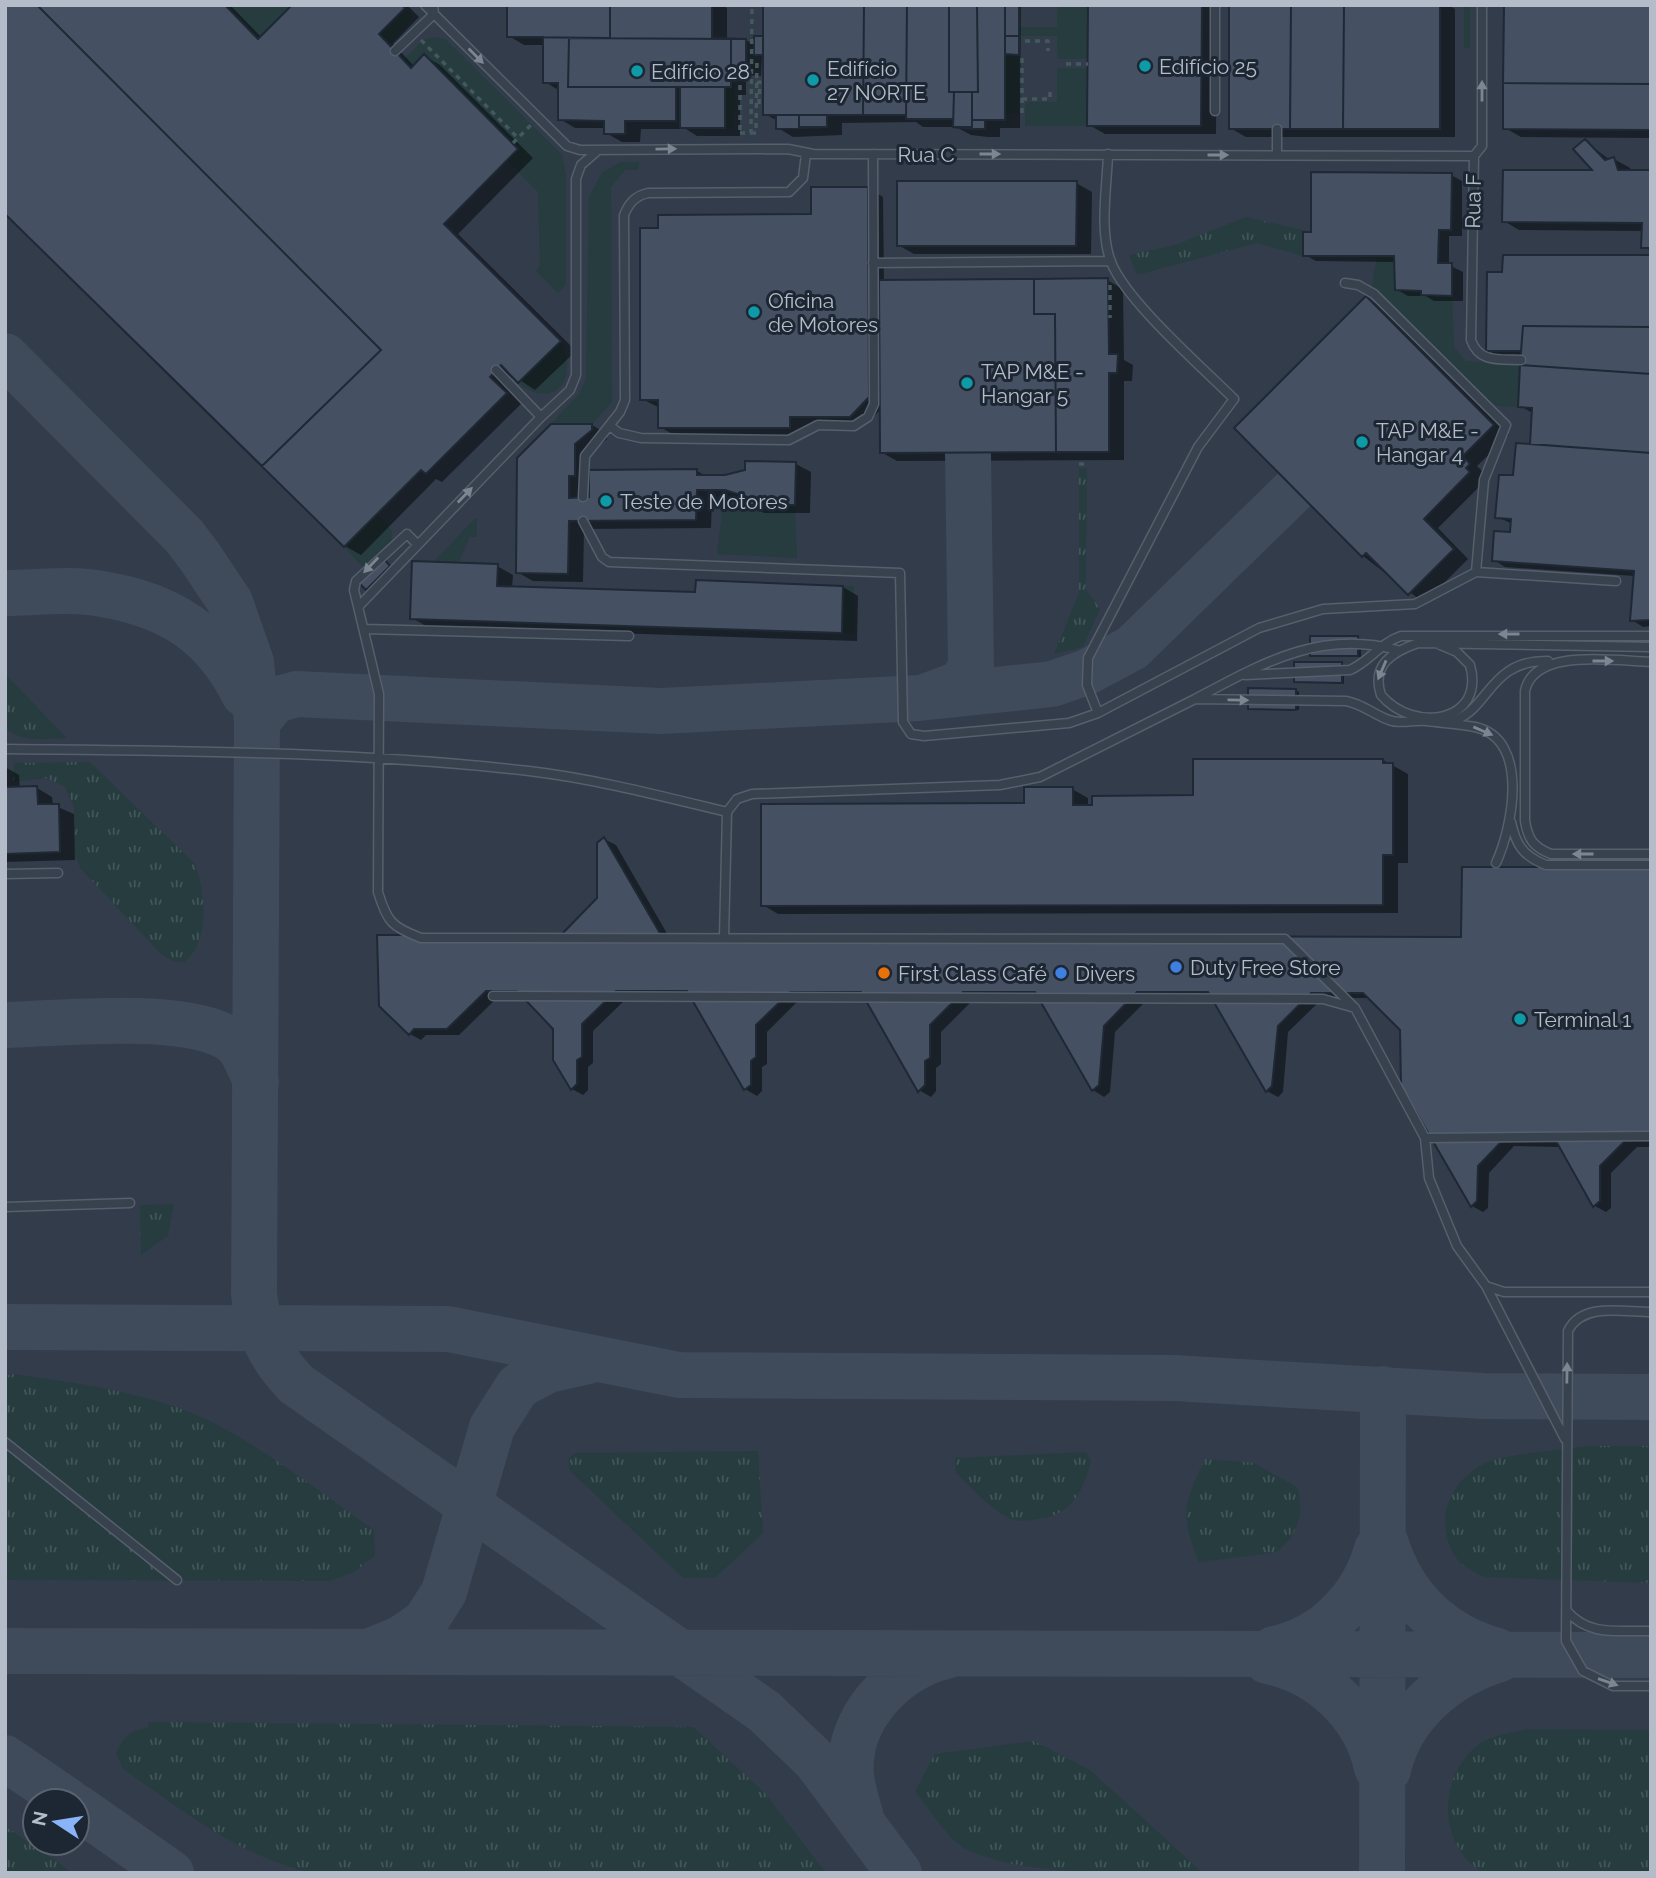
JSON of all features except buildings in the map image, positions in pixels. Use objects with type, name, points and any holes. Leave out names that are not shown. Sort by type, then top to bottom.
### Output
[{"type":"lane","points":[[359,606],[570,390],[576,375],[576,162],[567,146],[433,9],[425,5]]},
{"type":"lane","points":[[1215,5],[1215,111]]},
{"type":"lane","name":"Rua F","points":[[1482,5],[1482,146],[1474,156],[1471,340],[1483,357],[1521,360]]},
{"type":"lane","points":[[395,51],[433,9]]},
{"type":"lane","points":[[1277,129],[1277,155]]},
{"type":"lane","name":"Rua C","points":[[567,146],[574,149],[599,150],[788,149],[806,154],[1474,156]]},
{"type":"lane","points":[[576,178],[587,156],[599,150]]},
{"type":"lane","points":[[583,497],[585,456],[610,426],[625,400],[624,215],[628,206],[637,197],[648,193],[789,192],[803,178],[806,154]]},
{"type":"lane","points":[[610,426],[620,433],[641,438],[789,440],[818,425],[854,426],[862,422],[874,404],[873,154]]},
{"type":"lane","points":[[1098,713],[1087,685],[1088,658],[1198,447],[1234,399],[1137,300],[1111,261],[1107,237],[1108,154]]},
{"type":"lane","points":[[873,263],[1111,261]]},
{"type":"lane","points":[[1345,283],[1369,290],[1506,425],[1484,480],[1476,572]]},
{"type":"lane","points":[[496,370],[541,417]]},
{"type":"lane","points":[[583,521],[602,557],[609,562],[900,573],[903,722],[911,734],[924,736],[1069,723],[1098,713],[1259,628],[1286,617],[1323,609],[1415,604],[1476,572],[1616,582]]},
{"type":"lane","points":[[417,544],[407,534],[356,581],[354,590],[379,694],[378,892],[385,916],[399,929],[421,938],[1285,939],[1355,1008],[1425,1138],[1430,1178],[1453,1235],[1486,1286],[1566,1441]]},
{"type":"lane","points":[[365,629],[629,636]]},
{"type":"lane","points":[[1239,676],[1350,670],[1365,663],[1382,646],[1401,636],[1651,636]]},
{"type":"lane","points":[[1651,647],[1418,643],[1397,650],[1384,661],[1377,683],[1381,695],[1398,710],[1438,724],[1474,727],[1490,733],[1502,743],[1509,755],[1511,819],[1516,845],[1530,859],[1546,865],[1651,865]]},
{"type":"lane","points":[[724,937],[727,812],[737,799],[752,794],[1000,785],[1040,777],[1239,676],[1317,644],[1382,646],[1397,650]]},
{"type":"lane","points":[[1195,699],[1346,701],[1360,704],[1388,720],[1405,723],[1425,720],[1453,711],[1464,704],[1472,691],[1470,664],[1457,652],[1438,644]]},
{"type":"lane","points":[[1438,724],[1466,715],[1492,683],[1512,667],[1534,661],[1651,662]]},
{"type":"lane","points":[[1557,661],[1535,670],[1525,691],[1525,821],[1528,839],[1539,849],[1551,854],[1651,854]]},
{"type":"lane","points":[[5,749],[298,752],[378,757],[531,771],[614,784],[727,812]]},
{"type":"lane","points":[[1496,863],[1511,819]]},
{"type":"lane","points":[[5,874],[58,873]]},
{"type":"lane","points":[[493,996],[1323,999],[1355,1008]]},
{"type":"lane","points":[[1425,1138],[1651,1136]]},
{"type":"lane","points":[[5,1207],[130,1203]]},
{"type":"lane","points":[[1486,1286],[1504,1292],[1651,1292]]},
{"type":"lane","points":[[1651,1312],[1584,1312],[1572,1322],[1568,1331],[1566,1441],[1566,1641],[1583,1671],[1613,1686],[1651,1686]]},
{"type":"lane","points":[[5,1442],[177,1580]]},
{"type":"lane","points":[[1567,1611],[1589,1629],[1651,1631]]},
{"type":"path","points":[[751,133],[752,5]]},
{"type":"path","points":[[414,33],[518,138]]},
{"type":"path","points":[[1025,41],[1048,41],[1048,51]]},
{"type":"path","points":[[1021,113],[1022,55]]},
{"type":"path","points":[[740,133],[756,133],[757,58]]},
{"type":"path","points":[[1066,64],[1088,64]]},
{"type":"path","points":[[731,74],[740,74],[740,148]]},
{"type":"path","points":[[757,83],[760,82],[760,104],[763,104]]},
{"type":"path","points":[[1022,99],[1050,99],[1050,92]]},
{"type":"path","points":[[513,143],[538,117]]},
{"type":"path","points":[[1110,285],[1110,318]]},
{"type":"path","points":[[1079,464],[1086,464]]},
{"type":"shaded area","points":[[5,5],[1651,5],[1651,1873],[5,1873]]},
{"type":"green space","points":[[225,5],[292,5],[258,39]]},
{"type":"green space","points":[[1058,5],[1088,5],[1088,59],[1058,59],[1057,36],[1019,36],[1019,27],[1057,27]]},
{"type":"green space","points":[[1464,7],[1470,7],[1470,48],[1464,48]]},
{"type":"green space","points":[[405,8],[411,15],[411,21],[389,45],[379,34]]},
{"type":"green space","points":[[435,37],[446,40],[562,155],[566,176],[566,285],[558,293],[536,271],[540,265],[538,192],[507,161],[518,148],[425,55],[411,68],[403,60],[423,40]]},
{"type":"green space","points":[[1005,54],[1019,55],[1019,113],[1005,113]]},
{"type":"green space","points":[[1057,68],[1088,68],[1087,126],[1025,126],[1026,102],[1057,102]]},
{"type":"green space","points":[[731,83],[734,83],[733,128],[725,128],[725,87],[731,87]]},
{"type":"green space","points":[[621,162],[639,162],[638,170],[625,170],[611,187],[612,402],[592,424],[551,424],[580,393],[586,378],[589,197],[602,173]]},
{"type":"green space","points":[[1246,217],[1311,232],[1303,232],[1303,256],[1257,243],[1137,275],[1129,255],[1175,245]]},
{"type":"green space","points":[[1377,256],[1394,256],[1395,290],[1421,291],[1422,295],[1452,296],[1454,347],[1465,361],[1520,365],[1518,407],[1485,405],[1369,290]]},
{"type":"green space","points":[[561,341],[567,365],[565,378],[556,391],[533,392],[518,383]]},
{"type":"green space","points":[[1087,468],[1086,589],[1100,609],[1083,647],[1054,654],[1079,593],[1079,469]]},
{"type":"green space","points":[[725,490],[747,497],[748,505],[795,505],[797,558],[717,554]]},
{"type":"green space","points":[[377,514],[392,531],[392,541],[363,567],[344,547]]},
{"type":"green space","points":[[475,519],[477,537],[469,537],[460,563],[433,562]]},
{"type":"green space","points":[[843,586],[854,586],[854,633],[842,633]]},
{"type":"green space","points":[[5,674],[67,738],[26,738],[5,728]]},
{"type":"green space","points":[[90,762],[194,863],[201,887],[204,915],[199,942],[184,962],[176,962],[162,955],[81,869],[75,856],[74,807],[65,787],[47,778],[13,782],[14,763]]},
{"type":"green space","points":[[174,1204],[168,1236],[141,1255],[140,1205]]},
{"type":"green space","points":[[14,1374],[76,1383],[156,1401],[201,1417],[227,1430],[278,1462],[374,1530],[375,1556],[354,1572],[330,1581],[5,1580],[5,1376]]},
{"type":"green space","points":[[1586,1446],[1651,1446],[1651,1583],[1485,1577],[1458,1560],[1448,1541],[1445,1521],[1449,1501],[1460,1482],[1476,1468],[1494,1460]]},
{"type":"green space","points":[[758,1451],[763,1533],[715,1578],[683,1578],[570,1471],[568,1459],[575,1453]]},
{"type":"green space","points":[[1086,1452],[1091,1461],[1084,1483],[1074,1500],[1059,1513],[1032,1520],[1017,1521],[1007,1517],[956,1473],[955,1458]]},
{"type":"green space","points":[[1205,1459],[1254,1463],[1297,1487],[1300,1515],[1294,1532],[1283,1547],[1275,1553],[1199,1562],[1189,1533],[1187,1510],[1188,1499]]},
{"type":"green space","points":[[148,1722],[693,1727],[764,1792],[826,1873],[312,1873],[285,1865],[236,1844],[190,1816],[123,1769],[116,1753],[119,1747],[132,1733],[148,1728]]},
{"type":"green space","points":[[1527,1729],[1651,1730],[1651,1873],[1483,1873],[1469,1861],[1458,1847],[1451,1831],[1448,1814],[1453,1780],[1461,1764],[1477,1745],[1498,1736]]},
{"type":"green space","points":[[1034,1741],[1090,1770],[1203,1873],[1080,1872],[1017,1865],[988,1858],[958,1844],[915,1791],[935,1754]]},
{"type":"green space","points":[[5,1826],[21,1837],[21,1857],[50,1857],[73,1873],[5,1873]]},
{"type":"taxiway","points":[[5,356],[184,536],[230,602],[251,662],[257,722],[254,1294],[259,1321],[272,1353],[296,1384],[765,1712],[816,1761],[899,1873]]},
{"type":"taxiway","points":[[927,696],[962,683],[971,666],[968,454]]},
{"type":"taxiway","points":[[257,722],[275,700],[297,694],[661,711],[919,698],[1052,684],[1087,672],[1132,648],[1295,489]]},
{"type":"taxiway","points":[[5,593],[90,592],[126,599],[168,614],[204,638],[219,654],[244,694]]},
{"type":"taxiway","points":[[5,1025],[126,1021],[191,1026],[217,1033],[236,1044],[256,1082]]},
{"type":"taxiway","points":[[5,1327],[448,1329],[679,1375],[1174,1378],[1483,1396],[1651,1397]]},
{"type":"taxiway","points":[[371,1651],[402,1638],[425,1622],[444,1592],[492,1427],[518,1386],[548,1370],[588,1361]]},
{"type":"taxiway","points":[[1382,1873],[1383,1389]]},
{"type":"taxiway","points":[[1386,1544],[1403,1581],[1427,1612],[1459,1636],[1497,1651]]},
{"type":"taxiway","points":[[1274,1649],[1310,1636],[1340,1613],[1363,1583],[1377,1549]]},
{"type":"taxiway","points":[[5,1651],[1651,1655]]},
{"type":"taxiway","points":[[861,1817],[851,1774],[852,1753],[866,1715],[892,1684],[909,1672],[946,1656]]},
{"type":"taxiway","points":[[1388,1770],[1403,1732],[1429,1700],[1462,1675],[1500,1659]]},
{"type":"taxiway","points":[[1267,1661],[1305,1674],[1338,1698],[1363,1730],[1377,1768]]},
{"type":"taxiway","points":[[5,1758],[47,1787]]},
{"type":"taxiway","points":[[91,1817],[171,1873]]},
{"type":"place","name":"Edifício 25","points":[[1145,66]]},
{"type":"place","name":"Edifício 28","points":[[637,71]]},
{"type":"place","name":"Edifício 27 NORTE","points":[[813,80]]},
{"type":"place","name":"Oficina de Motores","points":[[754,312]]},
{"type":"place","name":"TAP M&E - Hangar 5","points":[[967,383]]},
{"type":"place","name":"TAP M&E - Hangar 4","points":[[1362,442]]},
{"type":"place","name":"Teste de Motores","points":[[606,501]]},
{"type":"place","name":"Duty Free Store","points":[[1176,967]]},
{"type":"place","name":"First Class Café","points":[[884,973]]},
{"type":"place","name":"Divers","points":[[1061,973]]},
{"type":"place","name":"Terminal 1","points":[[1520,1019]]}]
